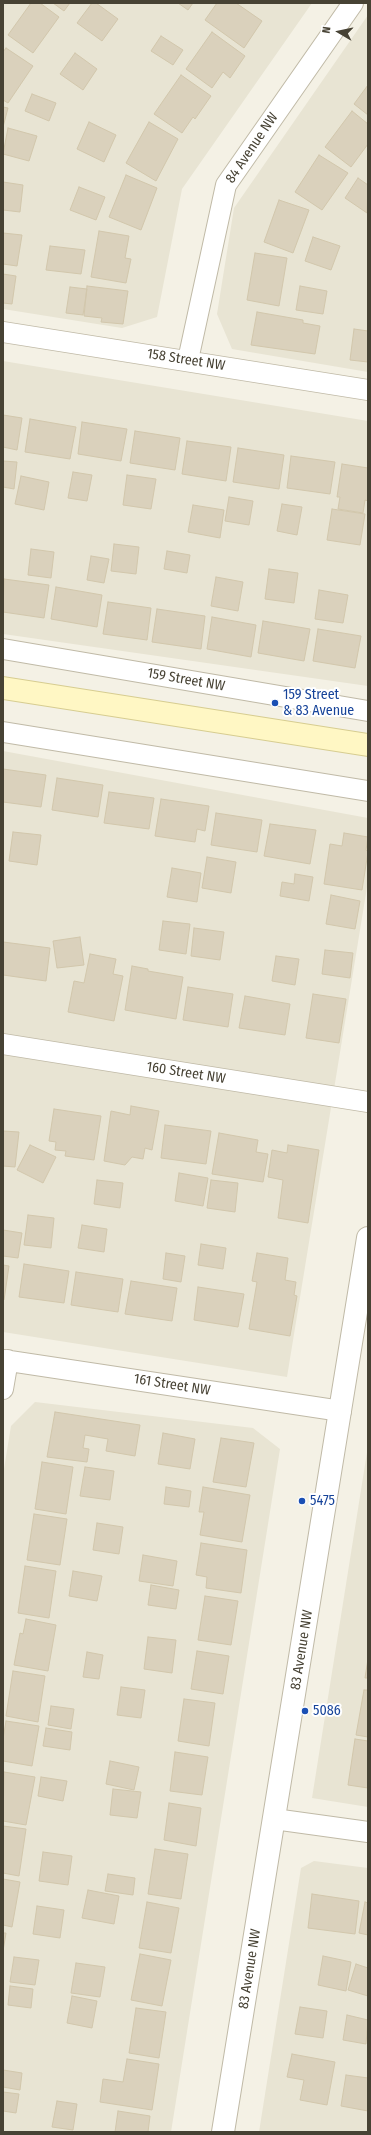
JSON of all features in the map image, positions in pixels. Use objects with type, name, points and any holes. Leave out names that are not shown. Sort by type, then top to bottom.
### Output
[{"type":"main road","points":[[3,688],[368,745]]},
{"type":"street","name":"84 Avenue NW","points":[[188,360],[226,185],[353,3]]},
{"type":"street","name":"158 Street NW","points":[[3,332],[188,360],[368,390]]},
{"type":"street","name":"159 Street NW","points":[[3,649],[368,711]]},
{"type":"street","points":[[3,732],[368,791]]},
{"type":"street","name":"160 Street NW","points":[[3,1044],[368,1102]]},
{"type":"street","name":"83 Avenue NW","points":[[224,2132],[368,1238]]},
{"type":"street","points":[[3,1389],[5,1360]]},
{"type":"street","name":"161 Street NW","points":[[5,1360],[341,1411]]},
{"type":"street","points":[[274,1819],[368,1832]]},
{"type":"shaded area","points":[[3,3],[312,3],[182,189],[157,317],[122,328],[3,309]]},
{"type":"shaded area","points":[[368,15],[368,372],[232,349],[217,314],[234,208]]},
{"type":"shaded area","points":[[3,361],[368,421],[368,686],[3,634]]},
{"type":"shaded area","points":[[3,751],[368,818],[368,881],[287,1377],[3,1332]]},
{"type":"shaded area","points":[[35,1402],[253,1428],[280,1449],[171,2132],[3,2132],[3,1475],[11,1426]]},
{"type":"shaded area","points":[[368,1446],[368,1807],[312,1798]]},
{"type":"shaded area","points":[[314,1861],[368,1868],[368,2132],[259,2132],[301,1868]]},
{"type":"building","points":[[31,3],[40,3],[59,17],[33,53],[8,35]]},
{"type":"building","points":[[53,3],[70,3],[64,11]]},
{"type":"building","points":[[92,3],[96,3],[118,19],[102,41],[77,23]]},
{"type":"building","points":[[178,3],[193,3],[188,10]]},
{"type":"building","points":[[217,3],[236,3],[262,21],[244,48],[205,20]]},
{"type":"building","points":[[212,32],[245,56],[230,78],[223,72],[212,88],[186,69]]},
{"type":"building","points":[[161,36],[183,50],[173,65],[151,51]]},
{"type":"building","points":[[6,48],[33,66],[8,103],[3,100],[3,52]]},
{"type":"building","points":[[75,53],[97,69],[83,90],[60,74]]},
{"type":"building","points":[[181,75],[211,96],[195,119],[193,117],[182,133],[154,114]]},
{"type":"building","points":[[368,85],[368,115],[354,104]]},
{"type":"building","points":[[32,94],[56,103],[49,121],[25,111]]},
{"type":"building","points":[[3,107],[8,108],[3,127]]},
{"type":"building","points":[[352,111],[368,124],[368,144],[351,167],[325,147]]},
{"type":"building","points":[[89,122],[116,135],[104,162],[77,149]]},
{"type":"building","points":[[149,122],[178,139],[156,181],[126,163]]},
{"type":"building","points":[[8,128],[37,136],[29,161],[3,154]]},
{"type":"building","points":[[319,155],[348,173],[322,210],[295,192]]},
{"type":"building","points":[[126,175],[157,188],[141,230],[109,217]]},
{"type":"building","points":[[358,178],[368,185],[367,213],[345,198]]},
{"type":"building","points":[[3,182],[23,185],[20,212],[3,210]]},
{"type":"building","points":[[79,187],[105,197],[96,220],[70,210]]},
{"type":"building","points":[[279,200],[309,210],[293,253],[264,242]]},
{"type":"building","points":[[99,231],[129,236],[125,258],[131,259],[126,283],[91,277]]},
{"type":"building","points":[[3,233],[22,235],[17,266],[3,264]]},
{"type":"building","points":[[313,237],[340,246],[331,270],[305,261]]},
{"type":"building","points":[[50,246],[85,250],[81,274],[46,270]]},
{"type":"building","points":[[255,253],[287,258],[279,306],[247,300]]},
{"type":"building","points":[[3,274],[16,276],[12,304],[3,303]]},
{"type":"building","points":[[87,286],[128,291],[123,324],[101,322],[102,318],[84,316]]},
{"type":"building","points":[[300,286],[327,291],[323,314],[296,310]]},
{"type":"building","points":[[70,287],[87,289],[83,315],[66,313]]},
{"type":"building","points":[[257,312],[303,320],[303,323],[320,326],[315,354],[251,345]]},
{"type":"building","points":[[354,329],[368,331],[368,362],[350,360]]},
{"type":"building","points":[[3,415],[22,418],[17,450],[3,447]]},
{"type":"building","points":[[30,419],[76,427],[70,459],[25,452]]},
{"type":"building","points":[[82,422],[127,429],[121,461],[78,454]]},
{"type":"building","points":[[135,431],[180,438],[175,470],[130,463]]},
{"type":"building","points":[[187,441],[231,447],[226,481],[182,474]]},
{"type":"building","points":[[238,448],[284,455],[279,489],[233,482]]},
{"type":"building","points":[[291,456],[335,462],[330,494],[287,488]]},
{"type":"building","points":[[3,461],[17,462],[14,489],[3,487]]},
{"type":"building","points":[[342,464],[368,468],[368,501],[365,500],[363,513],[338,509],[340,497],[337,497]]},
{"type":"building","points":[[73,472],[92,475],[87,501],[68,498]]},
{"type":"building","points":[[127,475],[156,479],[151,509],[123,505]]},
{"type":"building","points":[[21,476],[49,482],[44,510],[15,504]]},
{"type":"building","points":[[229,497],[253,501],[249,525],[225,521]]},
{"type":"building","points":[[282,504],[302,507],[297,535],[277,531]]},
{"type":"building","points":[[193,505],[224,510],[220,538],[188,532]]},
{"type":"building","points":[[332,509],[365,514],[360,545],[327,540]]},
{"type":"building","points":[[114,544],[139,547],[136,574],[111,571]]},
{"type":"building","points":[[31,549],[54,552],[51,578],[28,575]]},
{"type":"building","points":[[167,551],[190,555],[187,573],[164,569]]},
{"type":"building","points":[[91,556],[109,559],[104,583],[87,580]]},
{"type":"building","points":[[269,569],[298,573],[294,603],[265,599]]},
{"type":"building","points":[[216,577],[243,582],[238,611],[211,606]]},
{"type":"building","points":[[4,579],[49,585],[44,618],[3,612]]},
{"type":"building","points":[[56,587],[102,595],[97,627],[51,619]]},
{"type":"building","points":[[319,590],[348,595],[343,623],[315,619]]},
{"type":"building","points":[[108,602],[151,608],[147,640],[103,634]]},
{"type":"building","points":[[157,609],[205,616],[201,649],[152,642]]},
{"type":"building","points":[[212,617],[256,625],[251,657],[207,649]]},
{"type":"building","points":[[263,621],[310,629],[304,661],[258,653]]},
{"type":"building","points":[[318,629],[361,636],[355,668],[313,661]]},
{"type":"building","points":[[3,769],[46,775],[41,807],[3,802]]},
{"type":"building","points":[[57,778],[103,785],[98,817],[52,810]]},
{"type":"building","points":[[109,792],[154,798],[149,829],[104,823]]},
{"type":"building","points":[[161,799],[209,806],[205,831],[197,829],[195,842],[155,836]]},
{"type":"building","points":[[216,813],[262,820],[257,852],[211,845]]},
{"type":"building","points":[[270,824],[316,830],[310,864],[264,856]]},
{"type":"building","points":[[13,832],[41,835],[37,865],[9,861]]},
{"type":"building","points":[[344,833],[368,837],[366,850],[368,852],[362,890],[324,884],[330,844],[342,846]]},
{"type":"building","points":[[207,857],[236,862],[231,893],[202,888]]},
{"type":"building","points":[[172,868],[201,873],[197,902],[167,897]]},
{"type":"building","points":[[295,874],[313,877],[309,901],[280,896],[282,882],[294,884]]},
{"type":"building","points":[[331,895],[360,901],[355,929],[326,924]]},
{"type":"building","points":[[163,921],[190,924],[186,954],[159,950]]},
{"type":"building","points":[[194,928],[224,932],[220,960],[191,956]]},
{"type":"building","points":[[80,937],[84,965],[57,968],[53,941]]},
{"type":"building","points":[[3,942],[50,948],[46,981],[3,975]]},
{"type":"building","points":[[325,950],[353,953],[350,978],[322,974]]},
{"type":"building","points":[[90,954],[116,959],[113,974],[123,976],[114,1021],[68,1012],[74,981],[84,983]]},
{"type":"building","points":[[276,956],[299,959],[295,985],[272,981]]},
{"type":"building","points":[[132,966],[148,969],[148,971],[183,977],[176,1019],[125,1010]]},
{"type":"building","points":[[188,987],[233,994],[228,1027],[183,1020]]},
{"type":"building","points":[[313,994],[346,999],[339,1043],[306,1038]]},
{"type":"building","points":[[245,996],[290,1004],[285,1035],[239,1028]]},
{"type":"building","points":[[131,1106],[159,1111],[152,1150],[145,1148],[143,1159],[132,1157],[125,1165],[104,1161],[111,1111],[130,1115]]},
{"type":"building","points":[[54,1109],[101,1116],[94,1160],[65,1156],[66,1151],[55,1150],[56,1142],[49,1141]]},
{"type":"building","points":[[165,1125],[211,1131],[206,1164],[161,1158]]},
{"type":"building","points":[[3,1131],[19,1132],[15,1167],[3,1166]]},
{"type":"building","points":[[219,1133],[258,1140],[256,1152],[268,1154],[263,1182],[212,1174]]},
{"type":"building","points":[[30,1145],[56,1157],[43,1183],[17,1170]]},
{"type":"building","points":[[288,1145],[319,1150],[308,1223],[278,1218],[283,1180],[268,1177],[272,1150],[287,1153]]},
{"type":"building","points":[[179,1173],[208,1178],[203,1206],[175,1201]]},
{"type":"building","points":[[97,1180],[123,1183],[120,1208],[94,1204]]},
{"type":"building","points":[[211,1180],[238,1183],[235,1212],[207,1208]]},
{"type":"building","points":[[28,1215],[54,1218],[51,1248],[24,1245]]},
{"type":"building","points":[[82,1225],[107,1229],[104,1252],[78,1248]]},
{"type":"building","points":[[3,1230],[22,1233],[18,1258],[3,1256]]},
{"type":"building","points":[[201,1244],[226,1248],[223,1269],[198,1265]]},
{"type":"building","points":[[166,1253],[185,1256],[181,1282],[163,1279]]},
{"type":"building","points":[[257,1253],[288,1258],[285,1280],[296,1282],[294,1295],[297,1296],[290,1336],[249,1329],[257,1282],[252,1281]]},
{"type":"building","points":[[24,1264],[69,1271],[64,1303],[19,1297]]},
{"type":"building","points":[[3,1265],[9,1266],[4,1300],[3,1299]]},
{"type":"building","points":[[76,1272],[123,1279],[118,1312],[71,1305]]},
{"type":"building","points":[[131,1281],[177,1288],[172,1321],[125,1314]]},
{"type":"building","points":[[198,1287],[244,1294],[238,1327],[194,1320]]},
{"type":"building","points":[[55,1412],[140,1425],[135,1456],[106,1451],[108,1439],[85,1435],[83,1448],[89,1449],[87,1462],[47,1457]]},
{"type":"building","points":[[163,1433],[195,1439],[190,1469],[158,1464]]},
{"type":"building","points":[[221,1438],[254,1443],[246,1487],[213,1482]]},
{"type":"building","points":[[42,1462],[73,1467],[66,1514],[35,1509]]},
{"type":"building","points":[[85,1467],[114,1471],[110,1500],[80,1496]]},
{"type":"building","points":[[166,1487],[191,1491],[189,1507],[164,1504]]},
{"type":"building","points":[[203,1487],[250,1495],[242,1542],[200,1535],[204,1512],[199,1512]]},
{"type":"building","points":[[34,1514],[67,1519],[60,1565],[27,1560]]},
{"type":"building","points":[[97,1523],[123,1527],[119,1554],[93,1550]]},
{"type":"building","points":[[201,1543],[247,1550],[241,1593],[206,1588],[207,1577],[196,1575]]},
{"type":"building","points":[[143,1555],[177,1561],[173,1586],[139,1581]]},
{"type":"building","points":[[25,1566],[56,1571],[49,1618],[18,1613]]},
{"type":"building","points":[[73,1571],[102,1576],[97,1601],[69,1596]]},
{"type":"building","points":[[151,1585],[179,1590],[176,1609],[148,1605]]},
{"type":"building","points":[[205,1596],[238,1601],[231,1645],[198,1640]]},
{"type":"building","points":[[26,1619],[56,1625],[48,1671],[14,1665],[20,1633],[23,1634]]},
{"type":"building","points":[[148,1637],[176,1640],[172,1673],[144,1669]]},
{"type":"building","points":[[197,1651],[229,1656],[223,1694],[191,1689]]},
{"type":"building","points":[[87,1652],[103,1655],[99,1679],[83,1677]]},
{"type":"building","points":[[368,1659],[368,1678],[365,1678]]},
{"type":"building","points":[[13,1671],[45,1676],[38,1722],[6,1716]]},
{"type":"building","points":[[121,1687],[145,1690],[141,1718],[117,1715]]},
{"type":"building","points":[[364,1690],[368,1690],[368,1737],[356,1735]]},
{"type":"building","points":[[184,1699],[215,1703],[209,1746],[178,1741]]},
{"type":"building","points":[[51,1706],[74,1709],[71,1729],[48,1725]]},
{"type":"building","points":[[6,1721],[39,1726],[32,1766],[3,1761],[3,1739]]},
{"type":"building","points":[[46,1728],[72,1732],[70,1750],[43,1746]]},
{"type":"building","points":[[355,1739],[368,1741],[368,1788],[348,1785]]},
{"type":"building","points":[[175,1752],[208,1757],[202,1795],[170,1791]]},
{"type":"building","points":[[110,1761],[139,1767],[134,1790],[106,1784]]},
{"type":"building","points":[[4,1772],[35,1777],[26,1825],[3,1821]]},
{"type":"building","points":[[41,1777],[67,1781],[63,1801],[38,1796]]},
{"type":"building","points":[[113,1789],[141,1792],[137,1818],[110,1815]]},
{"type":"building","points":[[169,1803],[201,1808],[196,1846],[164,1840]]},
{"type":"building","points":[[3,1826],[26,1829],[19,1876],[3,1873]]},
{"type":"building","points":[[155,1849],[188,1854],[181,1899],[148,1894]]},
{"type":"building","points":[[43,1852],[72,1856],[68,1885],[39,1881]]},
{"type":"building","points":[[108,1874],[135,1878],[133,1895],[105,1891]]},
{"type":"building","points":[[3,1879],[20,1882],[12,1927],[3,1925]]},
{"type":"building","points":[[88,1890],[119,1896],[114,1924],[82,1918]]},
{"type":"building","points":[[312,1894],[359,1901],[355,1934],[308,1928]]},
{"type":"building","points":[[147,1902],[179,1908],[171,1953],[139,1948]]},
{"type":"building","points":[[365,1902],[368,1903],[368,1935],[359,1933]]},
{"type":"building","points":[[37,1906],[64,1910],[60,1938],[33,1934]]},
{"type":"building","points":[[3,1933],[6,1933],[3,1951]]},
{"type":"building","points":[[140,1954],[171,1960],[162,2006],[131,2000]]},
{"type":"building","points":[[323,1956],[351,1962],[346,1991],[318,1985]]},
{"type":"building","points":[[14,1957],[39,1960],[35,1985],[10,1982]]},
{"type":"building","points":[[76,1963],[105,1967],[100,1997],[71,1993]]},
{"type":"building","points":[[356,1964],[368,1968],[368,1996],[348,1990]]},
{"type":"building","points":[[10,1986],[33,1989],[31,2008],[8,2005]]},
{"type":"building","points":[[72,1996],[97,2001],[92,2028],[67,2023]]},
{"type":"building","points":[[300,2007],[327,2011],[323,2038],[295,2034]]},
{"type":"building","points":[[136,2008],[166,2012],[159,2058],[129,2053]]},
{"type":"building","points":[[347,2015],[368,2020],[366,2044],[343,2040]]},
{"type":"building","points":[[292,2054],[335,2062],[327,2105],[300,2100],[304,2080],[287,2077]]},
{"type":"building","points":[[127,2059],[159,2064],[152,2110],[100,2102],[103,2079],[123,2082]]},
{"type":"building","points":[[3,2070],[22,2073],[20,2090],[3,2087]]},
{"type":"building","points":[[346,2075],[368,2078],[368,2111],[341,2106]]},
{"type":"building","points":[[3,2092],[19,2094],[16,2113],[3,2111]]},
{"type":"building","points":[[57,2101],[77,2104],[73,2130],[52,2127]]},
{"type":"building","points":[[118,2111],[150,2116],[148,2132],[115,2132]]},
{"type":"place","name":"159 Street & 83 Avenue","points":[[275,703]]},
{"type":"place","name":"5475","points":[[302,1501]]},
{"type":"place","name":"5086","points":[[305,1711]]}]
